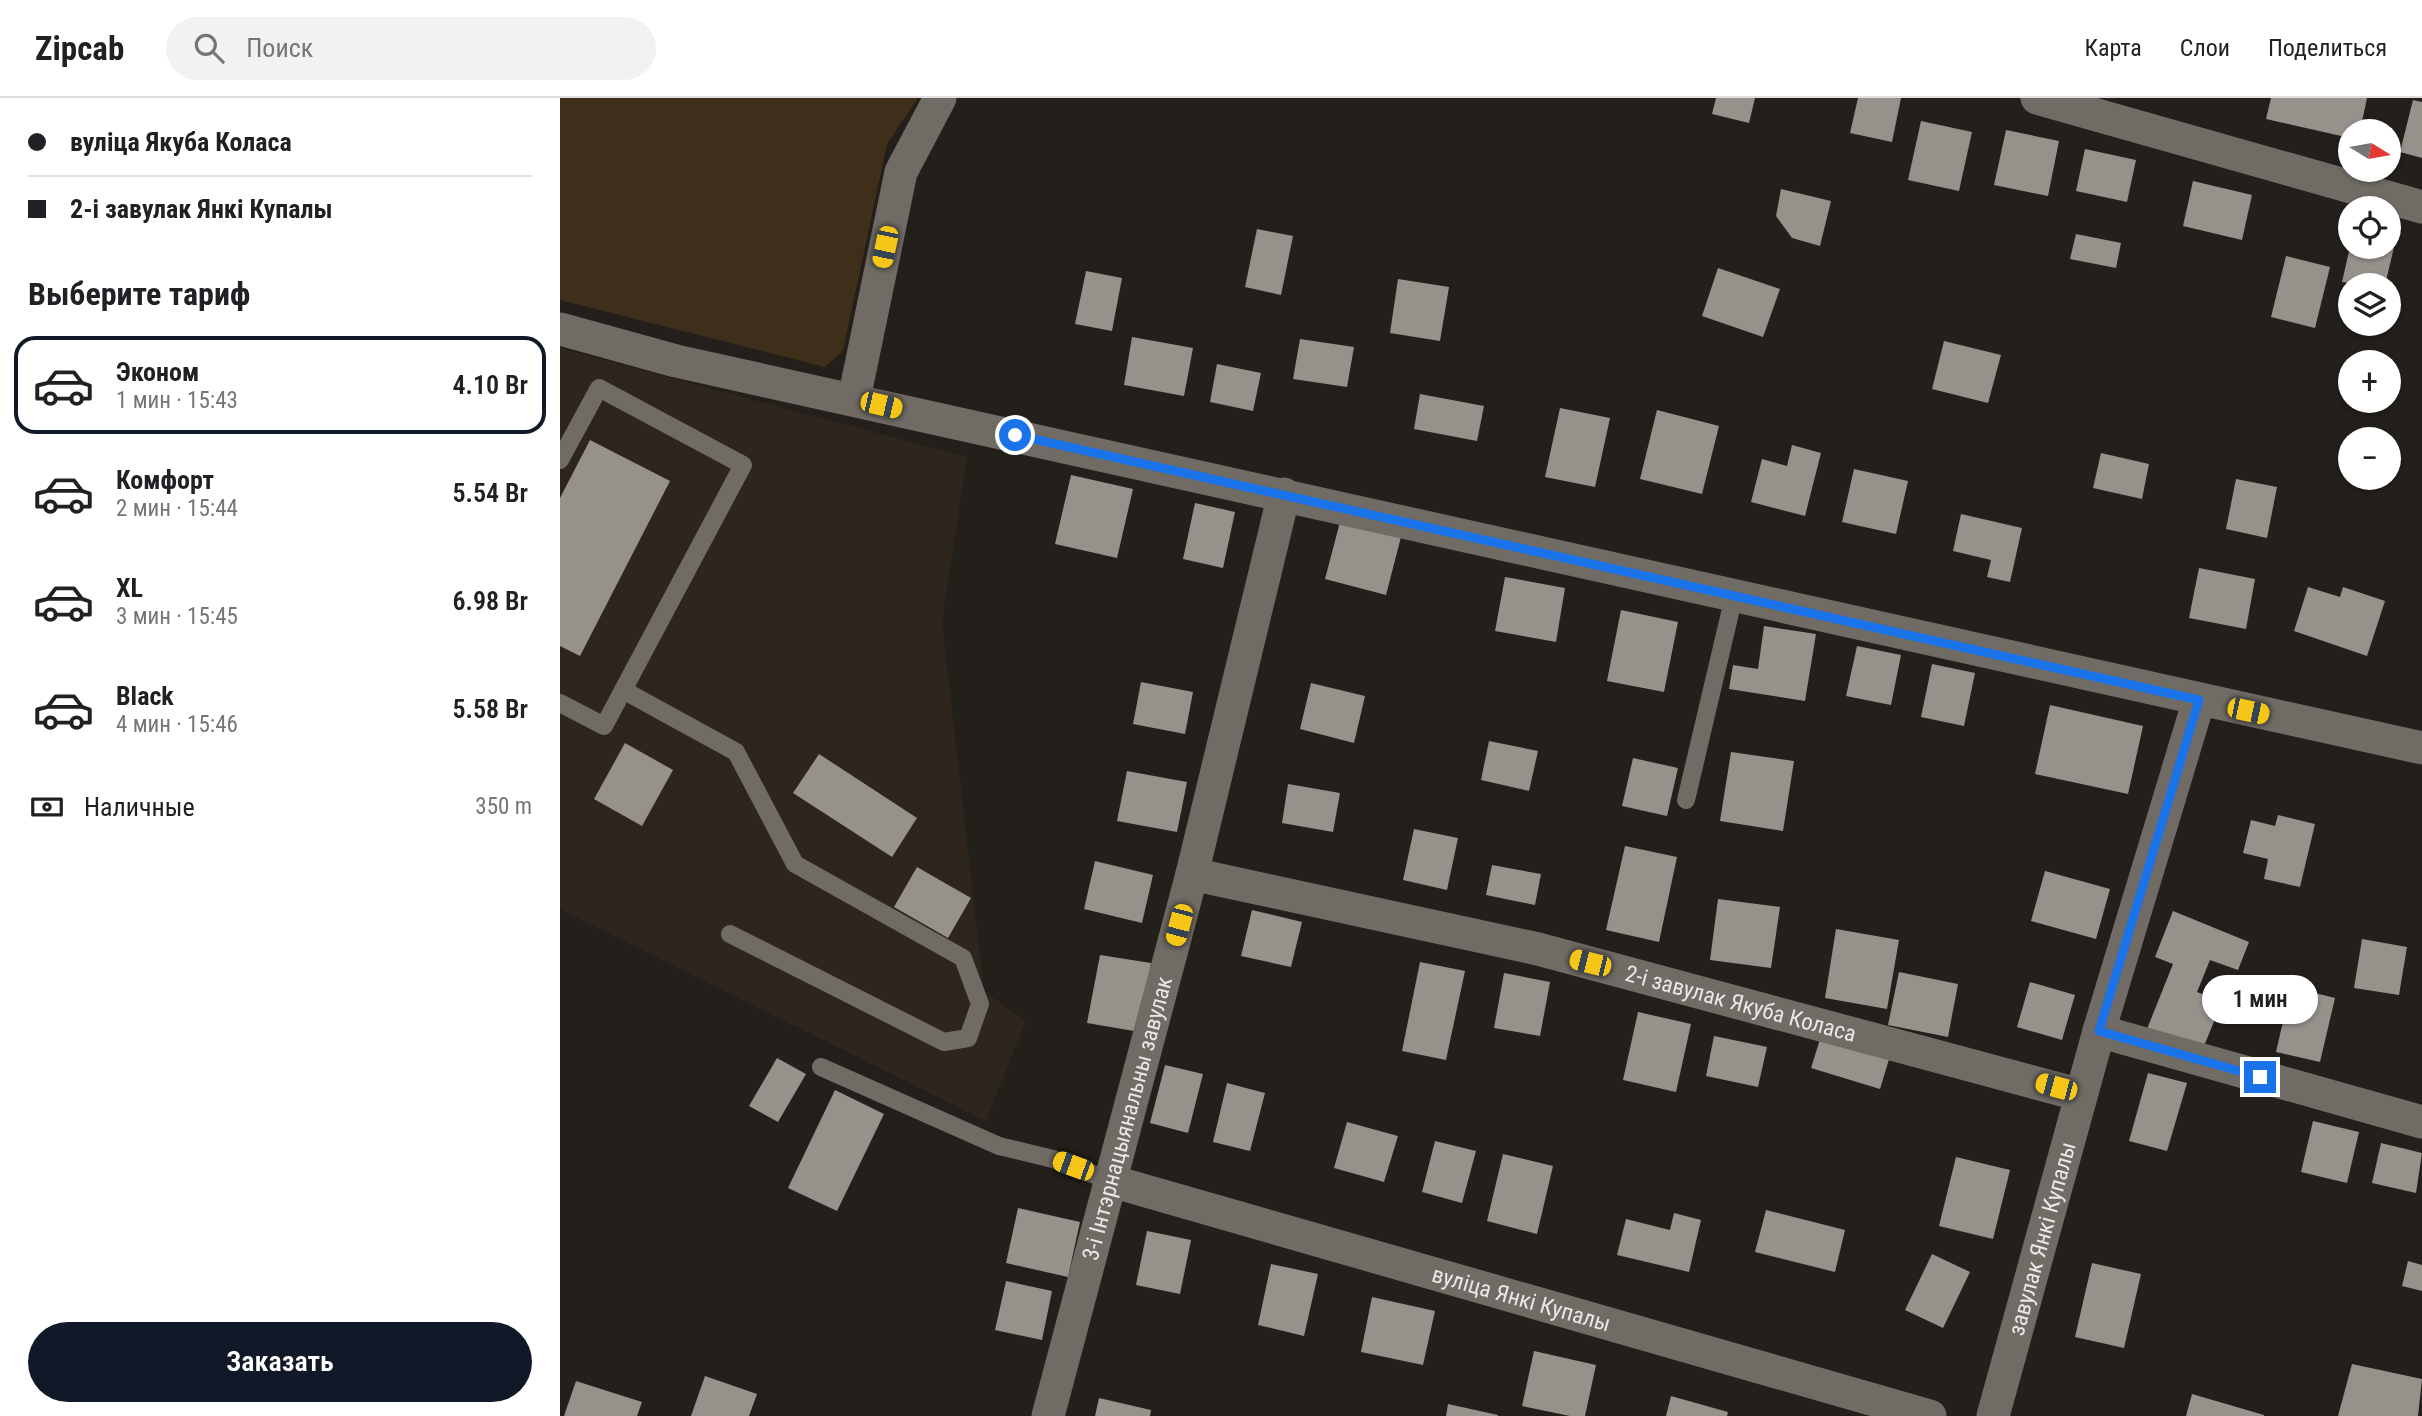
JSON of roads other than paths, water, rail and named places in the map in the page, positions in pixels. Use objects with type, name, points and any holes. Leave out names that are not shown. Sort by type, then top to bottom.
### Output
[{"type":"street","points":[[854,399],[901,172],[940,98]]},
{"type":"street","points":[[2038,98],[2422,206]]},
{"type":"street","points":[[560,329],[676,361],[2422,748]]},
{"type":"street","name":"3-і Інтэрнацыянальны завулак","points":[[1048,1416],[1192,874],[1284,495]]},
{"type":"street","name":"завулак Янкі Купалы","points":[[1993,1416],[2099,1031],[2199,700]]},
{"type":"street","name":"2-і завулак Якуба Коласа","points":[[1192,874],[1538,949],[2081,1095]]},
{"type":"street","points":[[2099,1031],[2422,1122]]},
{"type":"street","name":"вуліца Янкі Купалы","points":[[1111,1181],[1930,1416]]},
{"type":"lane","points":[[560,460],[599,388],[743,465],[604,726],[560,703]]},
{"type":"lane","points":[[1686,800],[1734,596]]},
{"type":"lane","points":[[623,690],[736,751],[795,864],[963,958],[980,1004],[968,1038],[944,1042],[730,934]]},
{"type":"lane","points":[[821,1067],[999,1146],[1053,1159],[1111,1181]]}]
